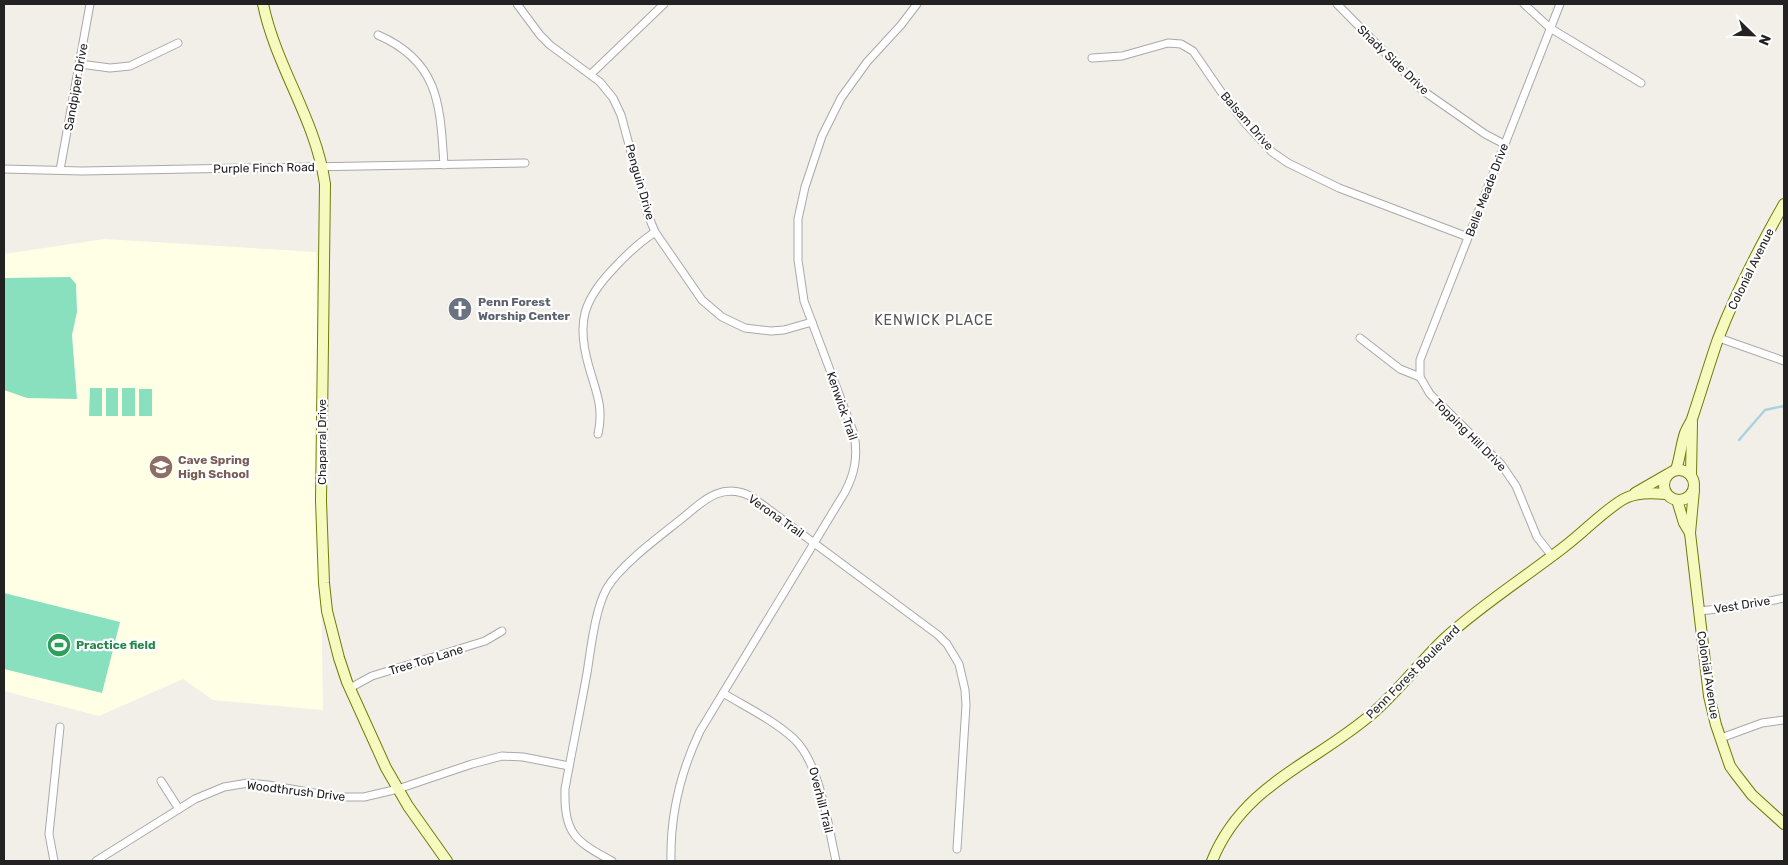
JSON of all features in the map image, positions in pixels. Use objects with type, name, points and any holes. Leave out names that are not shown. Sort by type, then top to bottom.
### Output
[{"type":"street","name":"Sandpiper Drive","points":[[60,170],[90,4]]},
{"type":"street","name":"Chaparral Drive","points":[[264,4],[272,38],[318,146],[323,167],[326,198],[322,474],[324,583],[331,629],[350,688],[386,768],[447,861]]},
{"type":"street","name":"Penguin Drive","points":[[517,4],[540,35],[550,45],[591,74],[607,89],[618,108],[648,216],[655,232],[702,300],[722,317],[739,325],[758,330],[784,330],[812,322]]},
{"type":"street","points":[[591,74],[664,4]]},
{"type":"street","name":"Kenwick Trail","points":[[671,861],[674,812],[683,772],[700,731],[846,492],[855,468],[854,434],[804,301],[798,260],[798,219],[805,187],[822,136],[841,98],[867,62],[902,25],[916,4]]},
{"type":"street","name":"Shady Side Drive","points":[[1336,4],[1422,90],[1485,134],[1504,144]]},
{"type":"street","points":[[1524,4],[1550,28],[1641,84]]},
{"type":"street","name":"Belle Meade Drive","points":[[1420,377],[1419,368],[1422,353],[1560,4]]},
{"type":"street","points":[[378,35],[411,55],[429,78],[439,111],[444,165]]},
{"type":"street","points":[[80,64],[110,68],[130,66],[178,43]]},
{"type":"street","name":"Balsam Drive","points":[[1092,58],[1122,56],[1168,43],[1182,44],[1193,52],[1246,124],[1272,152],[1288,163],[1339,188],[1468,237]]},
{"type":"street","name":"Purple Finch Road","points":[[4,169],[323,167],[525,163]]},
{"type":"street","name":"Colonial Avenue","points":[[1666,494],[1664,486],[1680,457],[1686,433],[1719,338],[1746,275],[1784,204]]},
{"type":"street","points":[[598,434],[601,412],[584,343],[583,323],[585,312],[589,301],[600,283],[640,242],[655,232]]},
{"type":"street","points":[[1360,338],[1400,369],[1420,377]]},
{"type":"street","points":[[1719,338],[1784,361]]},
{"type":"street","name":"Topping Hill Drive","points":[[1420,377],[1430,394],[1501,464],[1516,486],[1537,537],[1552,556]]},
{"type":"street","name":"Colonial Avenue","points":[[1692,420],[1691,475],[1694,482],[1694,490],[1690,533],[1709,696],[1716,725],[1730,766],[1752,794],[1784,824]]},
{"type":"street","points":[[1672,472],[1684,470],[1691,475]]},
{"type":"street","name":"Penn Forest Boulevard","points":[[1212,861],[1233,823],[1260,793],[1353,730],[1375,711],[1461,624],[1552,556],[1622,500],[1672,472]]},
{"type":"street","points":[[1666,494],[1677,500],[1687,498],[1694,490]]},
{"type":"street","name":"Verona Trail","points":[[612,861],[586,848],[579,841],[570,828],[565,802],[593,634],[602,598],[611,582],[637,556],[697,505],[710,496],[725,491],[738,492],[752,497],[938,635],[947,644],[960,664],[966,705],[957,849]]},
{"type":"street","name":"Penn Forest Boulevard","points":[[1631,496],[1646,493],[1666,494]]},
{"type":"street","name":"Colonial Avenue","points":[[1677,500],[1684,523],[1690,533]]},
{"type":"street","name":"Vest Drive","points":[[1699,612],[1745,606],[1784,598]]},
{"type":"street","name":"Tree Top Lane","points":[[350,688],[372,676],[485,642],[502,631]]},
{"type":"street","name":"Overhill Trail","points":[[723,693],[786,732],[801,746],[808,756],[815,773],[836,861]]},
{"type":"street","points":[[1721,738],[1762,724],[1784,720]]},
{"type":"street","points":[[54,861],[49,834],[60,727]]},
{"type":"street","name":"Woodthrush Drive","points":[[96,861],[179,809],[209,792],[224,787],[248,783],[337,797],[364,797],[398,789],[502,756],[523,756],[570,766]]},
{"type":"street","points":[[161,781],[179,809]]},
{"type":"shaded area","name":"Cave Spring High School","points":[[105,239],[316,252],[323,710],[213,700],[183,679],[99,716],[4,691],[4,254]]},
{"type":"green space","points":[[70,277],[76,284],[77,312],[72,335],[77,399],[27,398],[4,390],[4,278]]},
{"type":"green space","points":[[90,388],[102,388],[102,416],[89,416]]},
{"type":"green space","points":[[106,388],[118,388],[118,416],[106,416]]},
{"type":"green space","points":[[122,388],[135,388],[135,416],[122,416]]},
{"type":"green space","points":[[139,389],[152,389],[152,416],[139,416]]},
{"type":"green space","name":"Practice field","points":[[4,593],[120,622],[102,693],[4,669]]},
{"type":"waterway","points":[[1739,440],[1765,410],[1784,406]]},
{"type":"place","name":"Penn Forest Worship Center","points":[[460,309]]},
{"type":"place","name":"Cave Spring High School","points":[[161,467]]},
{"type":"place","name":"Practice field","points":[[59,645]]},
{"type":"district","name":"KENWICK PLACE","points":[[934,320]]}]
